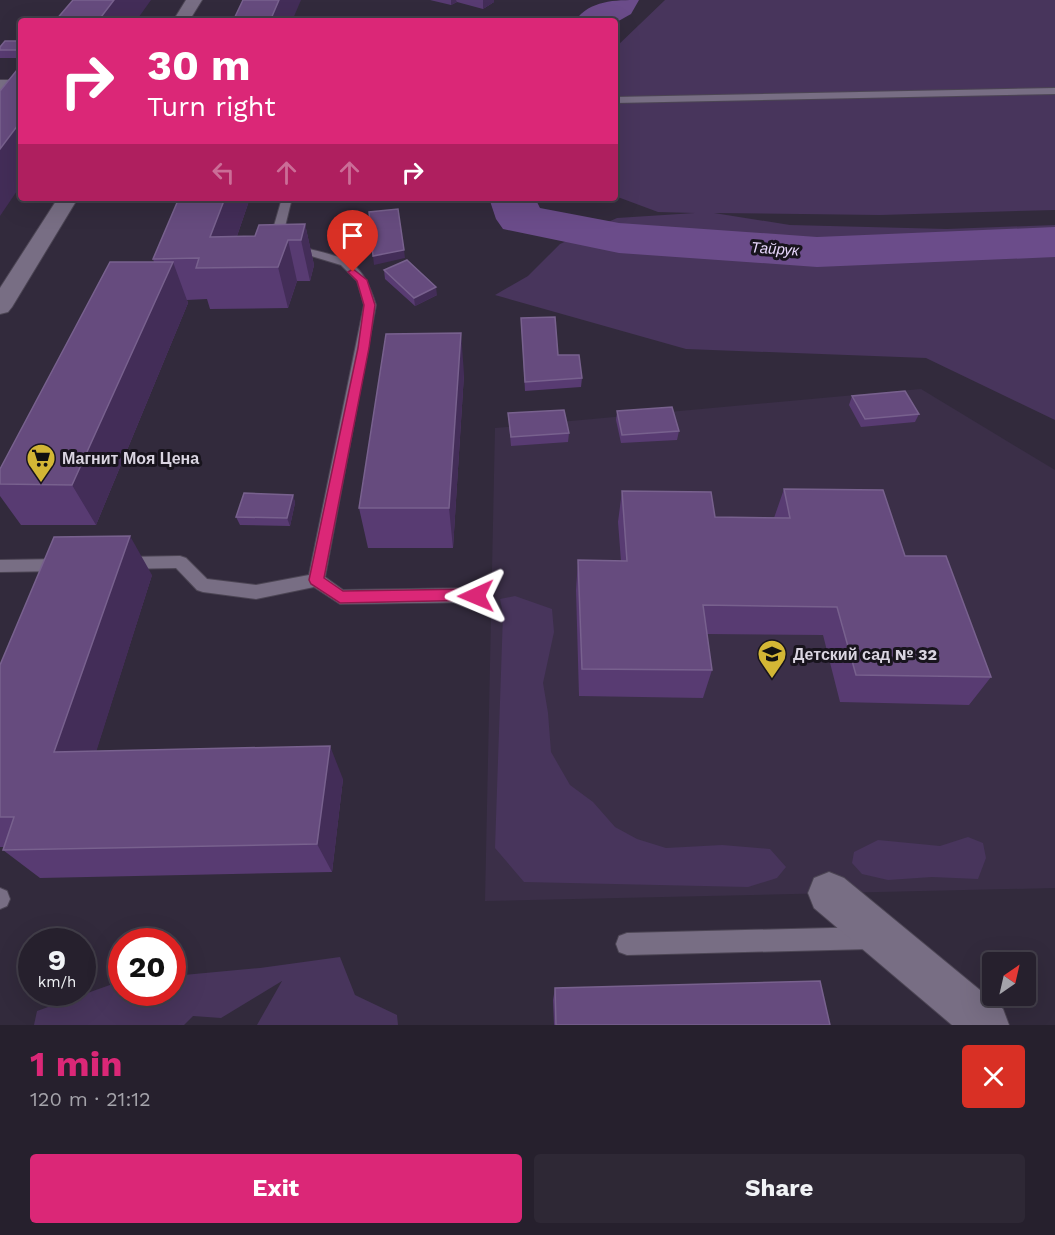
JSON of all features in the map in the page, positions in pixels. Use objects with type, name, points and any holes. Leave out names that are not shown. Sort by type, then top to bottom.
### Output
[{"type":"street","points":[[183,18],[194,0]]},
{"type":"street","points":[[0,307],[66,201]]},
{"type":"street","points":[[829,893],[987,1025]]},
{"type":"lane","points":[[618,100],[1055,91]]},
{"type":"lane","points":[[286,201],[271,256],[309,252],[345,263],[362,280],[370,305],[316,580]]},
{"type":"lane","points":[[108,563],[180,562],[203,585],[256,592],[316,580],[340,597],[476,596]]},
{"type":"lane","points":[[0,566],[72,564]]},
{"type":"lane","points":[[627,944],[883,938]]},
{"type":"shaded area","points":[[665,0],[1055,0],[1055,210],[880,215],[714,213],[790,225],[947,229],[1055,225],[1055,420],[926,358],[686,349],[495,295],[528,276],[560,244],[617,218],[695,213],[658,212],[618,197],[618,45]]},
{"type":"shaded area","name":"Детский сад № 32","points":[[921,389],[1055,470],[1055,888],[485,901],[495,428]]},
{"type":"shaded area","points":[[515,596],[552,609],[554,632],[543,683],[551,752],[570,785],[593,802],[615,827],[637,839],[666,848],[722,845],[770,849],[786,867],[777,878],[748,887],[524,882],[495,848],[503,614],[500,599]]},
{"type":"shaded area","points":[[968,837],[983,843],[986,858],[978,879],[932,877],[888,880],[862,874],[852,863],[854,852],[878,840],[940,846]]},
{"type":"shaded area","points":[[340,957],[355,995],[397,1015],[398,1025],[257,1025],[282,981],[221,1018],[193,1016],[184,1025],[34,1025],[37,1011],[51,1006],[96,1006],[96,990],[108,986],[108,1006],[186,1006],[186,975]]},
{"type":"building","points":[[73,0],[114,0],[100,18],[58,18]]},
{"type":"building","points":[[243,0],[279,0],[271,18],[234,18]]},
{"type":"building","points":[[5,41],[18,41],[18,50],[0,50]]},
{"type":"building","points":[[18,69],[18,125],[0,149],[0,91]]},
{"type":"building","points":[[178,201],[224,201],[210,237],[255,236],[259,225],[305,224],[301,240],[288,240],[278,267],[196,268],[199,258],[153,259]]},
{"type":"building","points":[[398,209],[404,250],[373,256],[369,212]]},
{"type":"building","points":[[407,260],[436,287],[414,298],[384,270]]},
{"type":"building","points":[[110,262],[173,262],[72,485],[0,484],[0,469]]},
{"type":"building","points":[[555,317],[558,355],[579,355],[582,378],[525,382],[521,318]]},
{"type":"building","points":[[461,333],[449,508],[359,508],[386,334]]},
{"type":"building","points":[[905,391],[919,414],[865,419],[852,396]]},
{"type":"building","points":[[672,407],[679,431],[622,435],[617,411]]},
{"type":"building","points":[[564,410],[569,433],[511,437],[508,413]]},
{"type":"building","name":"Детский сад № 32","points":[[784,489],[883,490],[905,556],[946,556],[991,677],[856,675],[837,607],[703,605],[712,670],[582,669],[578,560],[627,561],[622,491],[711,492],[715,517],[790,518]]},
{"type":"building","points":[[244,493],[293,495],[287,518],[236,517]]},
{"type":"building","points":[[130,536],[54,752],[330,746],[317,844],[3,850],[14,817],[0,817],[0,665],[54,537]]},
{"type":"building","points":[[820,981],[830,1025],[556,1025],[555,988]]},
{"type":"waterway","name":"Тайрук","points":[[599,18],[619,7],[622,0]]},
{"type":"waterway","name":"Тайрук","points":[[513,201],[520,219],[619,238],[817,252],[1055,242]]},
{"type":"place","name":"Магнит Моя Цена","points":[[41,484]]},
{"type":"place","name":"Детский сад № 32","points":[[772,680]]},
{"type":"route","points":[[353,272],[362,280],[370,305],[316,580],[340,597],[476,596]]}]
